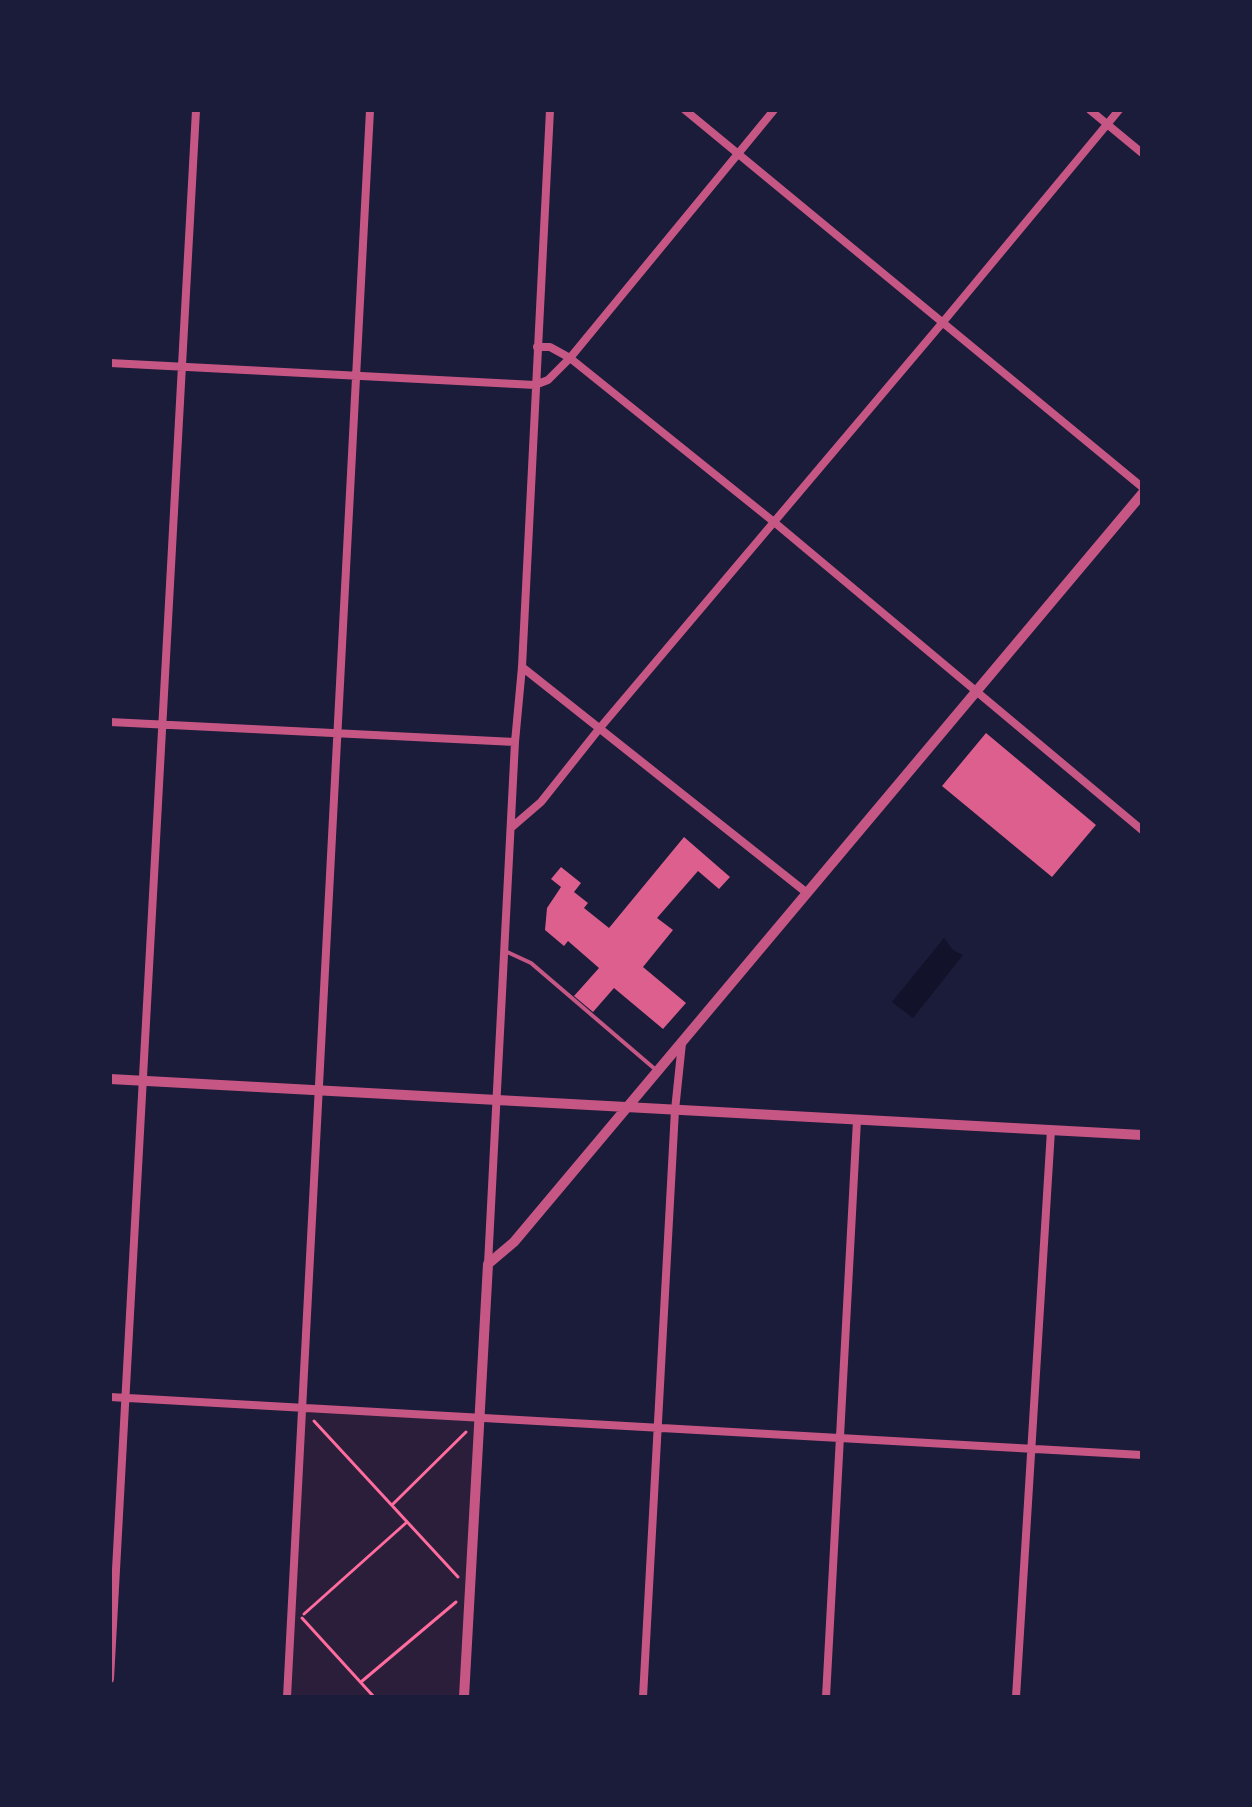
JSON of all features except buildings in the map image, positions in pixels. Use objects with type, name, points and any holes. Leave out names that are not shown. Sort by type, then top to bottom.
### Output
[{"type":"street","points":[[110,1679],[196,110]]},
{"type":"street","points":[[287,1697],[370,110]]},
{"type":"street","points":[[464,1697],[550,110]]},
{"type":"street","points":[[685,110],[1142,487]]},
{"type":"street","points":[[110,363],[535,385],[548,380],[570,358],[774,110]]},
{"type":"street","points":[[1090,110],[1142,153]]},
{"type":"street","points":[[512,827],[541,802],[1119,110]]},
{"type":"street","points":[[537,347],[550,347],[570,358],[774,522],[1142,830]]},
{"type":"street","points":[[488,1264],[514,1242],[1142,494]]},
{"type":"street","points":[[522,667],[807,893]]},
{"type":"street","points":[[110,722],[515,742]]},
{"type":"street","points":[[643,1697],[675,1110],[682,1042]]},
{"type":"street","points":[[110,1079],[1142,1135]]},
{"type":"street","points":[[826,1697],[857,1120]]},
{"type":"street","points":[[1016,1697],[1051,1130]]},
{"type":"street","points":[[110,1397],[1142,1455]]},
{"type":"lane","points":[[505,951],[531,963],[657,1071]]},
{"type":"path","points":[[303,1408],[470,1590],[361,1682]]},
{"type":"path","points":[[392,1505],[479,1418]]},
{"type":"path","points":[[374,1697],[301,1617],[407,1522]]},
{"type":"shaded area","points":[[944,938],[953,950],[963,955],[913,1018],[892,1002]]},
{"type":"shaded area","points":[[303,1408],[479,1418],[464,1697],[287,1697]]}]
